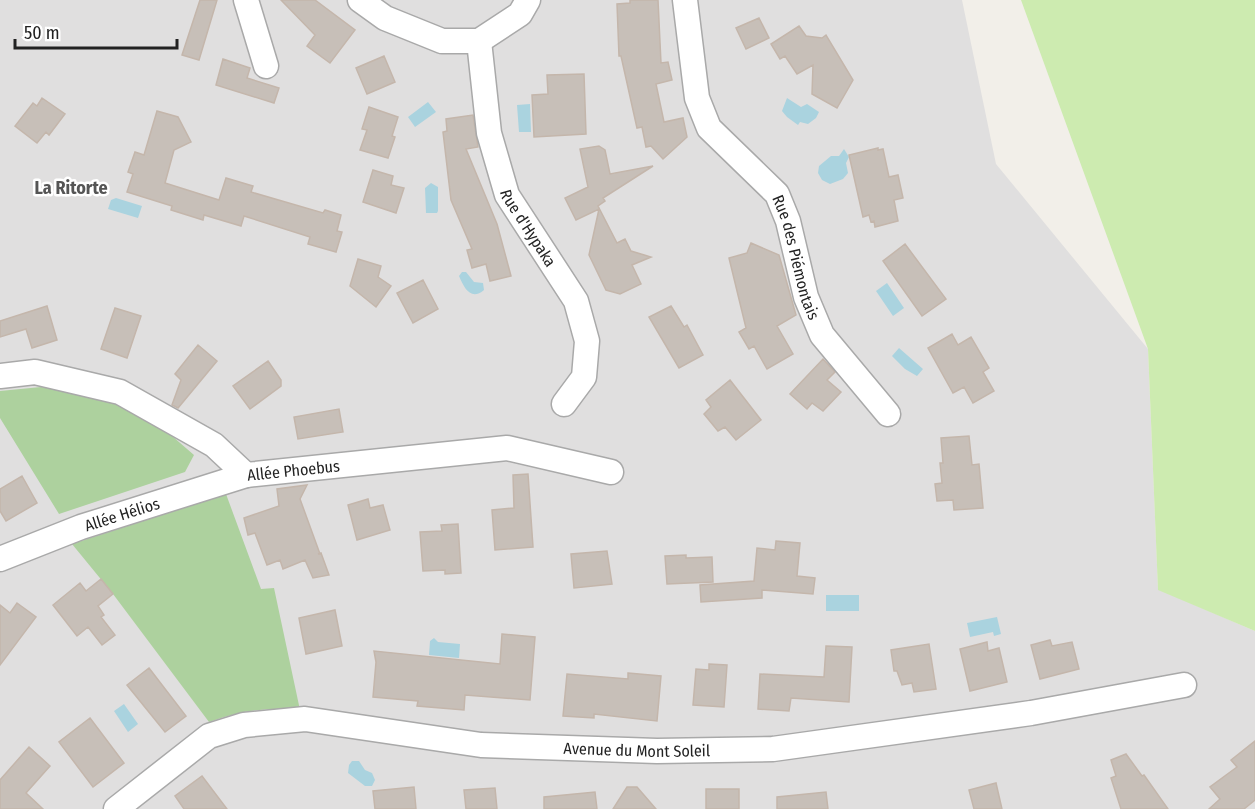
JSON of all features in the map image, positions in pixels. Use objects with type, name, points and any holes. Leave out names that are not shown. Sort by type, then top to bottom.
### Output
[{"type":"street","points":[[246,0],[266,66]]},
{"type":"street","points":[[360,0],[386,18],[442,41],[479,40],[520,14],[528,0]]},
{"type":"street","name":"Rue des Piémontais","points":[[685,0],[697,98],[709,128],[777,194],[788,220],[806,297],[822,335],[888,414]]},
{"type":"street","name":"Rue d'Hypaka","points":[[479,40],[489,133],[507,195],[576,301],[587,341],[584,376],[564,404]]},
{"type":"street","name":"Allée Phoebus","points":[[0,375],[35,372],[120,392],[214,445],[246,475],[507,448],[611,472]]},
{"type":"street","name":"Allée Hélios","points":[[0,559],[81,527],[246,475]]},
{"type":"street","name":"Avenue du Mont Soleil","points":[[116,809],[209,736],[244,725],[305,718],[481,745],[657,751],[773,749],[1031,713],[1184,685]]},
{"type":"shaded area","points":[[0,0],[962,0],[996,164],[1148,349],[1158,589],[1255,631],[1255,809],[0,809]]},
{"type":"green space","points":[[1021,0],[1255,0],[1255,631],[1158,590],[1148,349]]},
{"type":"green space","points":[[41,387],[113,400],[150,417],[194,455],[185,472],[59,514],[0,418],[0,391]]},
{"type":"green space","points":[[226,494],[261,589],[274,588],[300,710],[254,710],[209,722],[113,594],[72,544]]},
{"type":"water","points":[[787,98],[801,107],[807,104],[819,112],[816,118],[808,124],[800,122],[798,125],[782,111]]},
{"type":"water","points":[[428,102],[436,112],[415,127],[408,117]]},
{"type":"water","points":[[530,104],[531,132],[519,132],[517,105]]},
{"type":"water","points":[[844,149],[849,157],[846,163],[848,173],[843,179],[830,184],[822,180],[818,173],[819,166],[831,156],[839,156]]},
{"type":"water","points":[[431,183],[438,187],[437,213],[426,213],[425,188]]},
{"type":"water","points":[[116,198],[142,206],[138,218],[108,209],[111,200]]},
{"type":"water","points":[[462,272],[466,272],[474,282],[483,283],[484,290],[475,294],[469,292],[459,276]]},
{"type":"water","points":[[887,283],[904,308],[893,316],[876,291]]},
{"type":"water","points":[[899,348],[923,369],[917,376],[905,369],[892,356]]},
{"type":"water","points":[[826,595],[859,595],[859,611],[826,611]]},
{"type":"water","points":[[997,617],[1001,634],[994,636],[993,632],[970,637],[967,623]]},
{"type":"water","points":[[434,638],[438,642],[460,644],[459,658],[429,655],[430,641]]},
{"type":"water","points":[[124,704],[138,724],[128,732],[114,711]]},
{"type":"water","points":[[352,761],[359,761],[365,770],[372,773],[375,780],[372,786],[365,786],[348,773]]},
{"type":"building","points":[[200,0],[217,0],[199,60],[182,55]]},
{"type":"building","points":[[281,0],[315,0],[355,30],[330,63],[307,46],[315,35]]},
{"type":"building","points":[[630,0],[658,0],[661,63],[668,62],[672,80],[656,84],[664,122],[683,118],[687,137],[663,159],[651,146],[646,147],[642,127],[637,128],[621,56],[619,56],[617,4],[630,3]]},
{"type":"building","points":[[759,18],[769,38],[746,49],[736,28]]},
{"type":"building","points":[[799,26],[806,36],[822,38],[826,35],[853,80],[837,108],[812,94],[813,65],[797,74],[785,56],[780,59],[771,44]]},
{"type":"building","points":[[384,56],[395,82],[367,94],[356,68]]},
{"type":"building","points":[[223,59],[250,68],[247,78],[279,88],[274,103],[216,85]]},
{"type":"building","points":[[584,74],[586,134],[534,137],[532,95],[548,94],[547,75]]},
{"type":"building","points":[[42,98],[65,114],[49,135],[46,132],[37,143],[15,126],[33,103],[37,106]]},
{"type":"building","points":[[369,107],[398,117],[392,136],[395,137],[388,158],[360,150],[367,130],[362,129]]},
{"type":"building","points":[[157,111],[178,117],[191,142],[174,150],[165,183],[219,200],[226,178],[253,186],[251,192],[323,213],[325,210],[341,215],[337,231],[342,232],[336,252],[308,244],[310,237],[244,216],[241,226],[204,215],[203,220],[171,210],[172,206],[127,192],[133,174],[128,172],[135,152],[144,155]]},
{"type":"building","points":[[473,115],[478,147],[466,149],[497,224],[511,276],[490,281],[486,264],[472,268],[467,250],[472,249],[451,200],[443,132],[447,131],[446,119]]},
{"type":"building","points":[[599,146],[605,150],[610,174],[653,166],[603,198],[605,201],[598,206],[617,243],[625,239],[631,251],[651,257],[632,265],[641,284],[620,294],[606,290],[589,255],[599,209],[576,220],[565,198],[588,187],[580,149]]},
{"type":"building","points":[[878,148],[878,150],[883,149],[889,177],[898,175],[903,198],[894,200],[898,221],[875,227],[869,215],[863,217],[849,155]]},
{"type":"building","points":[[373,170],[393,176],[391,185],[404,188],[396,213],[363,202]]},
{"type":"building","points":[[751,243],[779,255],[796,315],[777,326],[793,354],[767,369],[754,346],[749,349],[739,332],[746,328],[729,258],[747,253]]},
{"type":"building","points":[[905,244],[946,299],[922,316],[883,261]]},
{"type":"building","points":[[358,259],[381,266],[378,277],[391,286],[376,307],[350,286]]},
{"type":"building","points":[[423,280],[438,309],[413,323],[397,293]]},
{"type":"building","points":[[47,306],[57,340],[32,348],[26,329],[0,337],[0,321]]},
{"type":"building","points":[[671,306],[684,327],[687,325],[703,355],[679,368],[649,317]]},
{"type":"building","points":[[115,308],[141,316],[127,358],[101,349]]},
{"type":"building","points":[[952,334],[958,345],[971,337],[989,368],[983,372],[994,391],[973,403],[964,387],[953,393],[928,348]]},
{"type":"building","points":[[198,345],[217,361],[178,408],[172,405],[181,380],[175,374]]},
{"type":"building","points":[[823,359],[835,372],[827,380],[841,392],[823,411],[812,403],[807,409],[790,394]]},
{"type":"building","points":[[268,361],[281,380],[281,386],[250,409],[233,386]]},
{"type":"building","points":[[730,380],[761,420],[736,440],[725,427],[718,431],[704,414],[711,407],[706,400]]},
{"type":"building","points":[[339,409],[343,432],[298,439],[294,417]]},
{"type":"building","points":[[969,436],[972,465],[979,464],[983,508],[954,510],[953,500],[937,501],[935,484],[942,483],[941,438]]},
{"type":"building","points":[[528,474],[533,547],[495,550],[492,510],[514,508],[513,475]]},
{"type":"building","points":[[22,476],[37,503],[6,521],[0,511],[0,489]]},
{"type":"building","points":[[307,485],[300,499],[329,575],[313,578],[305,560],[283,569],[280,560],[267,565],[255,533],[248,535],[244,518],[279,506],[277,489]]},
{"type":"building","points":[[368,499],[370,508],[383,505],[390,530],[357,540],[348,505]]},
{"type":"building","points":[[458,524],[461,573],[445,574],[445,570],[423,571],[420,532],[442,531],[441,525]]},
{"type":"building","points":[[776,541],[800,543],[797,576],[815,578],[813,594],[762,590],[762,598],[701,602],[700,585],[754,581],[757,548],[775,550]]},
{"type":"building","points":[[607,551],[612,584],[574,588],[571,554]]},
{"type":"building","points":[[686,555],[686,558],[712,557],[713,582],[667,584],[665,556]]},
{"type":"building","points":[[101,579],[113,594],[98,606],[104,615],[101,617],[115,635],[102,645],[88,627],[77,636],[53,605],[80,583],[86,591]]},
{"type":"building","points":[[17,603],[36,617],[0,665],[0,605],[10,613]]},
{"type":"building","points":[[335,610],[342,646],[306,654],[299,618]]},
{"type":"building","points":[[502,634],[535,637],[530,700],[465,695],[464,710],[417,706],[418,701],[373,697],[376,662],[374,651],[500,664]]},
{"type":"building","points":[[1050,640],[1052,646],[1072,642],[1079,669],[1040,679],[1031,645]]},
{"type":"building","points":[[987,642],[988,651],[999,648],[1007,682],[970,691],[960,649]]},
{"type":"building","points":[[929,644],[936,689],[914,692],[912,683],[902,685],[897,671],[894,671],[891,650]]},
{"type":"building","points":[[826,646],[852,647],[849,702],[791,698],[789,711],[758,709],[760,674],[824,677]]},
{"type":"building","points":[[709,664],[727,665],[724,707],[693,705],[696,669],[709,670]]},
{"type":"building","points":[[149,668],[186,716],[165,732],[127,685]]},
{"type":"building","points":[[628,673],[661,676],[657,721],[594,714],[594,718],[563,716],[567,674],[628,679]]},
{"type":"building","points":[[90,718],[124,763],[93,787],[59,742]]},
{"type":"building","points":[[1255,741],[1255,800],[1244,809],[1209,809],[1220,799],[1210,787],[1237,767],[1231,760]]},
{"type":"building","points":[[29,747],[50,766],[26,793],[43,809],[0,809],[0,780]]},
{"type":"building","points":[[1126,754],[1168,809],[1121,809],[1111,778],[1116,776],[1111,760]]},
{"type":"building","points":[[202,776],[227,809],[184,809],[175,796]]},
{"type":"building","points":[[996,783],[1002,809],[974,809],[969,790]]},
{"type":"building","points":[[414,787],[416,809],[375,809],[373,791]]},
{"type":"building","points":[[627,787],[637,787],[656,809],[613,809]]},
{"type":"building","points":[[495,788],[497,809],[466,809],[464,790]]},
{"type":"building","points":[[706,789],[739,789],[739,809],[706,809]]},
{"type":"building","points":[[595,792],[597,809],[544,809],[544,797]]},
{"type":"building","points":[[826,792],[828,809],[777,809],[777,797]]},
{"type":"district","name":"La Ritorte","points":[[71,188]]}]
